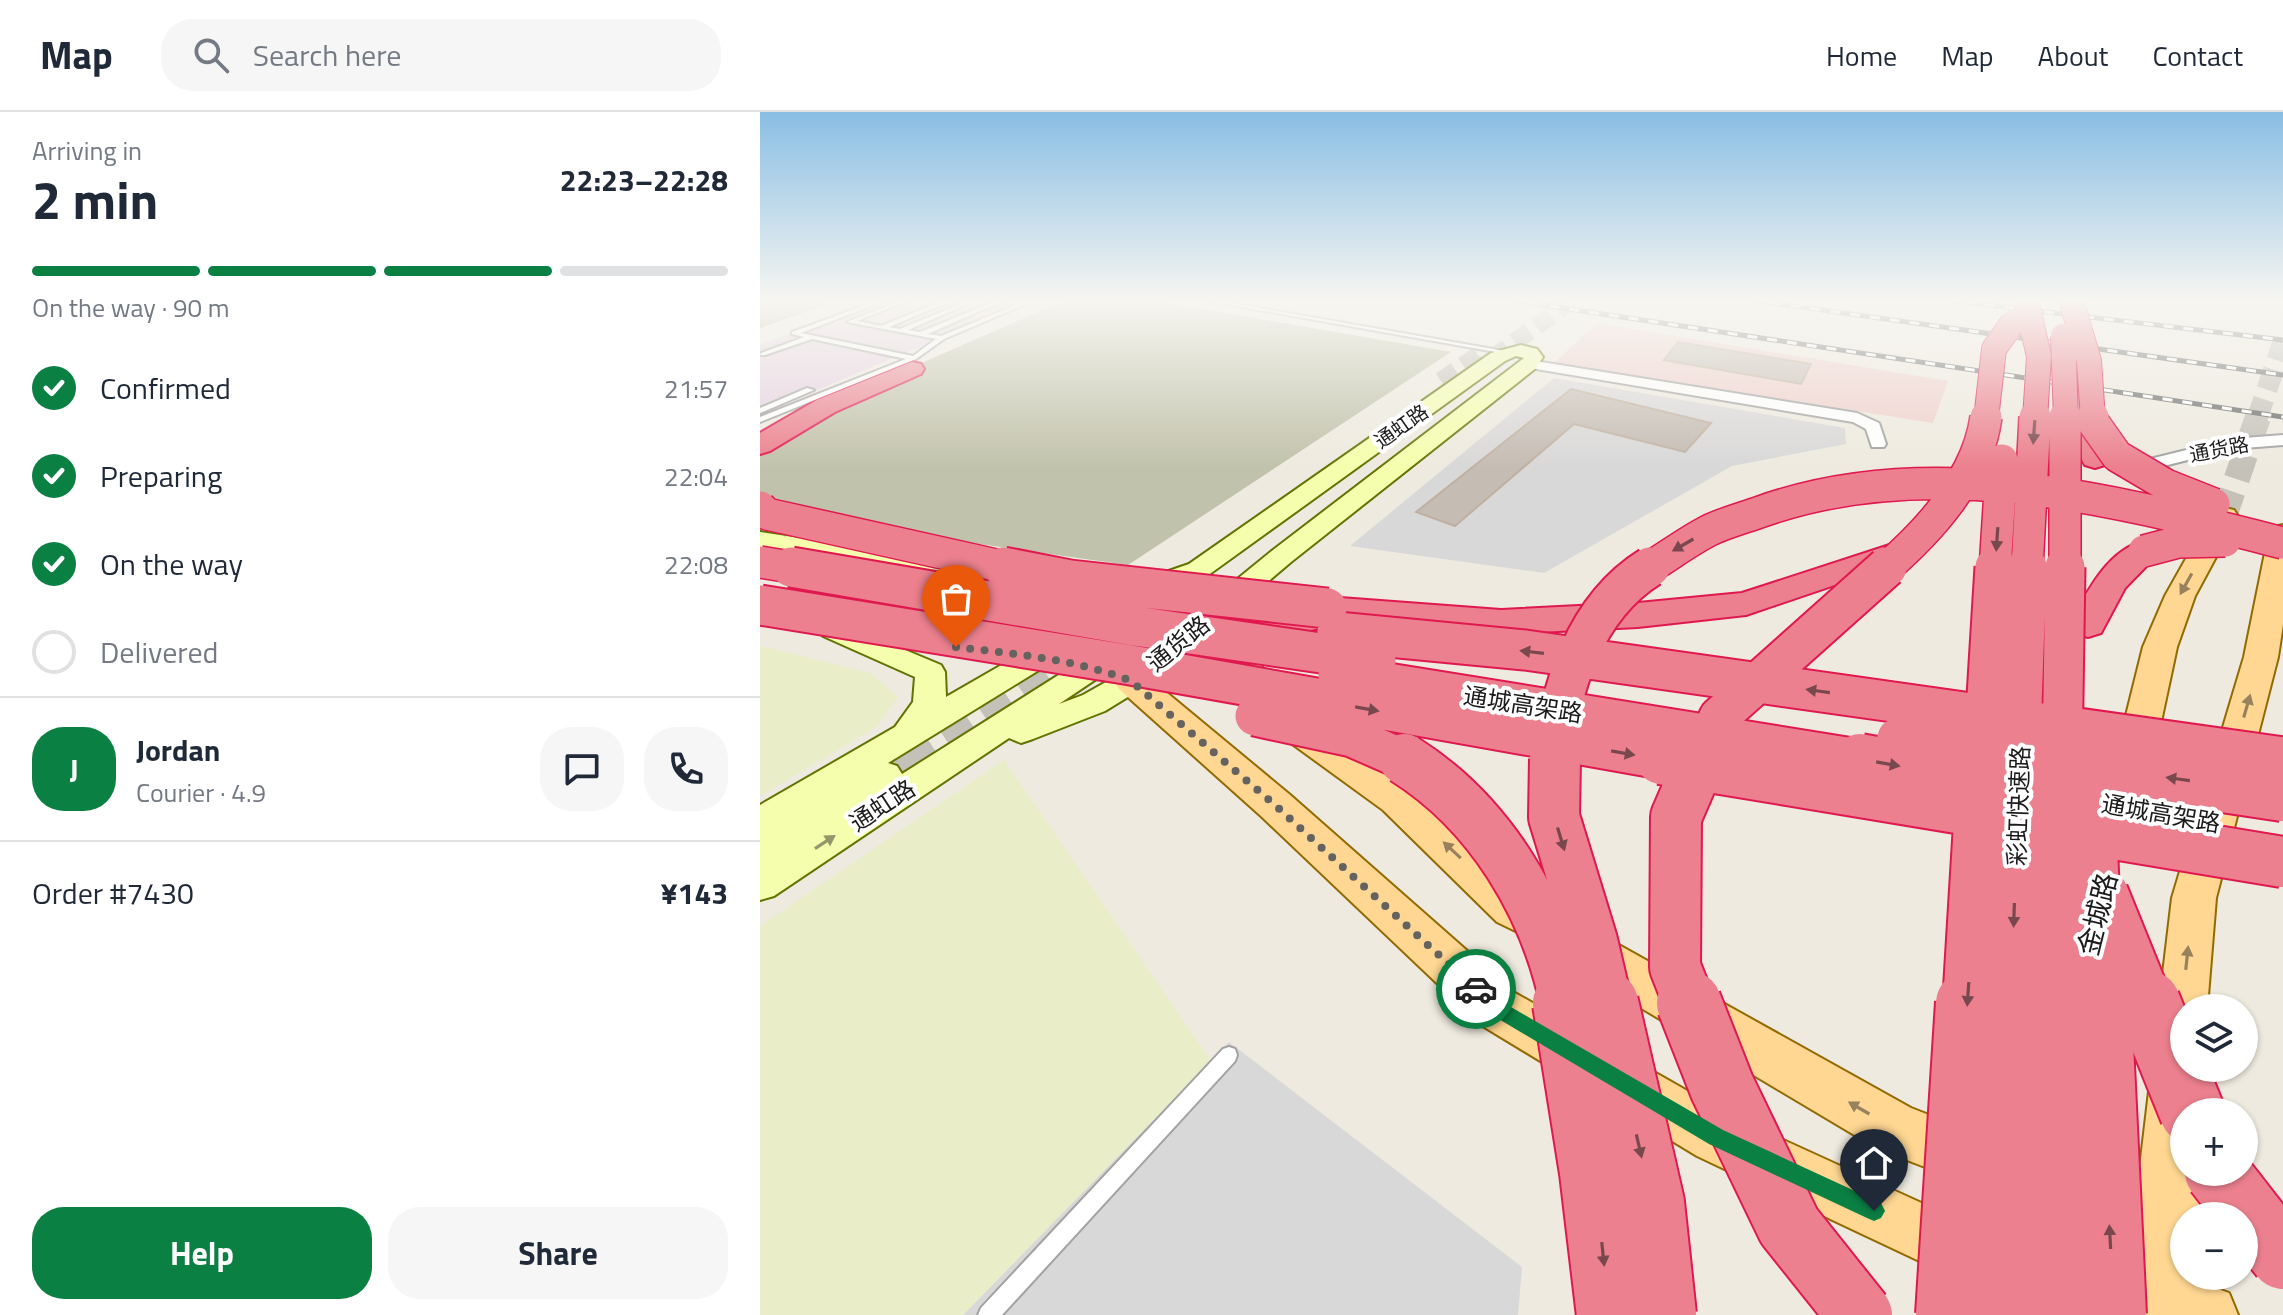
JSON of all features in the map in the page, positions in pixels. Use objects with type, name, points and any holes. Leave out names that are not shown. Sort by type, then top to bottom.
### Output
[{"type":"highway","points":[[1860,1315],[1789,1226],[1722,1087],[1675,967],[1676,817],[1719,717],[1908,549],[1943,509],[1973,464],[1984,432],[1993,356]]},
{"type":"highway","points":[[1948,1315],[1999,507],[2013,356]]},
{"type":"highway","name":"彩虹快速路","points":[[1999,1315],[2029,521],[2039,356]]},
{"type":"highway","name":"彩虹快速路","points":[[2053,1315],[2067,423],[2065,356]]},
{"type":"highway","points":[[2088,356],[2095,459],[2088,625],[2091,863],[2164,1312]]},
{"type":"highway","points":[[760,445],[826,406],[913,364]]},
{"type":"highway","points":[[2093,422],[2117,456],[2166,485],[2283,531]]},
{"type":"highway","points":[[1664,1315],[1652,1203],[1592,941],[1554,817],[1556,733],[1570,670],[1606,608],[1636,576],[1710,530],[1794,500],[1864,487],[1918,484],[2018,487],[2152,510],[2283,543]]},
{"type":"highway","points":[[760,507],[767,514],[951,557],[1070,580],[1393,615]]},
{"type":"highway","points":[[2088,625],[2110,583],[2144,551],[2178,542],[2224,541],[2283,550]]},
{"type":"highway","points":[[760,560],[808,561],[1220,602],[1501,622],[1638,615],[1746,604],[1908,549]]},
{"type":"highway","name":"通城高架路","points":[[760,560],[1135,626],[2283,796]]},
{"type":"highway","name":"通城高架路","points":[[760,586],[1795,748],[2283,835]]},
{"type":"highway","points":[[1220,602],[1525,650],[2283,757]]},
{"type":"highway","points":[[760,605],[1125,664],[1785,781],[2283,862]]},
{"type":"highway","points":[[760,630],[1198,704],[1352,737],[1405,759],[1439,785],[1481,826],[1519,884],[1547,938],[1566,1003],[1599,1216],[1609,1315]]},
{"type":"highway","points":[[2091,863],[2186,1098]]},
{"type":"highway","points":[[2191,1186],[2283,1257]]},
{"type":"main road","name":"金城路","points":[[1969,1315],[1979,1260],[2013,1173],[2048,1060],[2088,955],[2160,647],[2180,596],[2224,516]]},
{"type":"main road","points":[[2192,1098],[2194,898],[2261,657],[2283,531]]},
{"type":"main road","points":[[1220,602],[1260,702],[1397,799],[1513,908],[1897,1130],[2013,1173],[2170,1184]]},
{"type":"main road","points":[[1112,675],[1275,805],[1498,1009],[1716,1137],[1979,1260],[2164,1312],[2191,1186],[2283,1221]]},
{"type":"street","name":"通虹路","points":[[1136,593],[1198,570],[1501,356]]},
{"type":"street","points":[[1533,356],[1529,364],[1857,418],[1873,426],[1878,444]]},
{"type":"street","name":"通虹路","points":[[760,884],[969,749],[1094,703],[1112,675],[1282,556],[1529,364]]},
{"type":"street","name":"通虹路","points":[[760,823],[1040,657],[1441,381]]},
{"type":"street","name":"通虹路","points":[[1220,602],[1471,390]]},
{"type":"street","name":"通货路","points":[[2156,463],[2231,444],[2283,440]]},
{"type":"street","name":"通货路","points":[[760,540],[900,563],[1220,602]]},
{"type":"street","name":"通货路","points":[[1112,675],[1220,602]]},
{"type":"street","points":[[760,620],[1040,657],[1112,675]]},
{"type":"street","points":[[833,630],[930,672],[932,693],[926,713],[897,740]]},
{"type":"street","name":"通虹路","points":[[760,852],[885,775]]},
{"type":"lane","points":[[883,356],[913,364]]},
{"type":"lane","points":[[760,420],[913,364],[922,356]]},
{"type":"lane","points":[[760,411],[810,390]]},
{"type":"lane","points":[[988,1315],[1229,1055]]},
{"type":"shaded area","points":[[760,356],[898,356],[760,414]]},
{"type":"shaded area","points":[[937,356],[1445,356],[1128,565],[760,513],[760,434]]},
{"type":"shaded area","points":[[1561,356],[1798,356],[1948,381],[1933,423],[1554,363]]},
{"type":"shaded area","points":[[1554,378],[1845,428],[1846,444],[1732,466],[1544,573],[1350,546]]},
{"type":"shaded area","points":[[760,646],[870,673],[898,697],[876,727],[760,796]]},
{"type":"shaded area","points":[[1004,760],[1211,1061],[963,1315],[760,1315],[760,926]]},
{"type":"shaded area","points":[[1229,1042],[1522,1267],[1518,1315],[963,1315]]},
{"type":"building","points":[[1667,356],[1763,356],[1811,364],[1801,384],[1664,360]]},
{"type":"building","points":[[1571,389],[1711,423],[1685,452],[1574,424],[1455,526],[1416,512]]},
{"type":"tunnel","points":[[1441,381],[1477,356]]},
{"type":"tunnel","points":[[1471,374],[1495,356]]},
{"type":"tunnel","points":[[2257,419],[2278,356]]},
{"type":"tunnel","points":[[2224,516],[2258,417]]},
{"type":"tunnel","points":[[906,761],[1074,647]]},
{"type":"tunnel","points":[[885,775],[906,761]]},
{"type":"railway","points":[[1881,356],[2283,417]]},
{"type":"railway","points":[[2149,356],[2283,375]]},
{"type":"way so far","points":[[956,647],[1040,657],[1113,673],[1131,681],[1275,805],[1476,989]]},
{"type":"route","points":[[1476,989],[1498,1009],[1716,1137],[1874,1211]]}]
